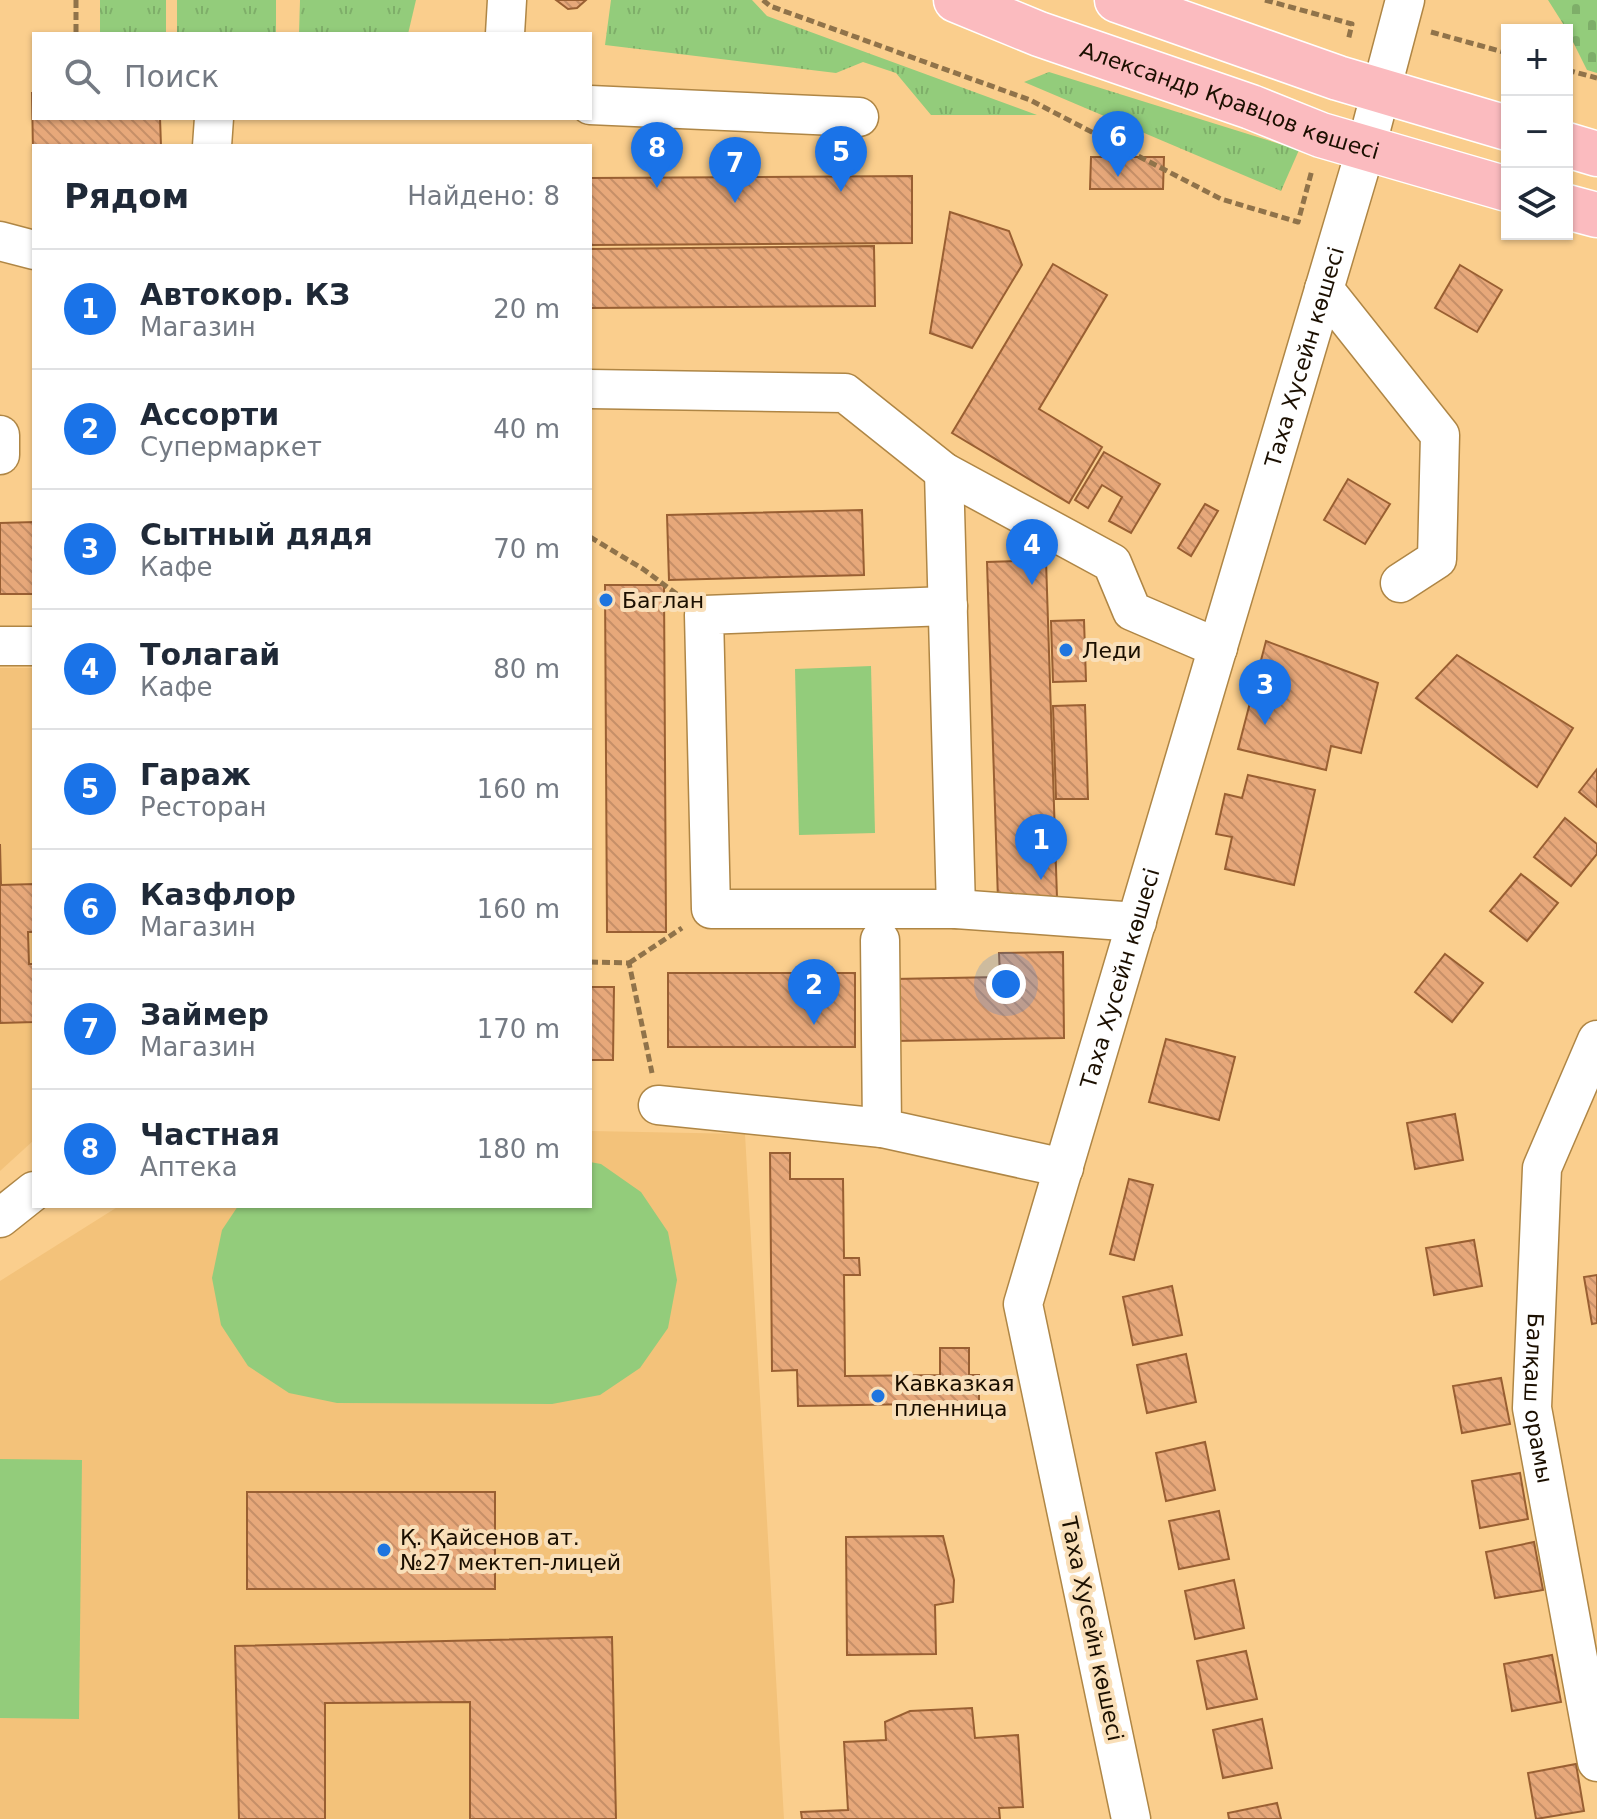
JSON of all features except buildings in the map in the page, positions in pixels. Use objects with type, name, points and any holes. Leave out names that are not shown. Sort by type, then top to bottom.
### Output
[{"type":"main road","name":"Александр Кравцов көшесі","points":[[956,0],[1039,34],[1251,107],[1321,135],[1501,187]]},
{"type":"main road","points":[[1117,0],[1382,91],[1501,126]]},
{"type":"main road","points":[[1573,147],[1597,154]]},
{"type":"street","points":[[505,32],[507,0]]},
{"type":"street","name":"Таха Хусейн көшесі","points":[[1131,1819],[1023,1304],[1366,148],[1405,0]]},
{"type":"street","points":[[592,105],[859,117]]},
{"type":"street","points":[[212,144],[214,120]]},
{"type":"street","points":[[0,241],[32,249]]},
{"type":"street","points":[[1324,289],[1440,435],[1437,559],[1400,583]]},
{"type":"street","points":[[592,389],[845,393],[944,472],[1112,563],[1132,611],[1218,648]]},
{"type":"street","points":[[0,435],[0,455]]},
{"type":"street","points":[[944,472],[956,909]]},
{"type":"street","points":[[948,606],[704,615],[711,909],[956,909],[1137,922]]},
{"type":"street","points":[[0,646],[32,646]]},
{"type":"street","points":[[880,940],[882,1128]]},
{"type":"street","name":"Балқаш орамы","points":[[1597,1040],[1586,1094],[1542,1168],[1532,1408],[1597,1762]]},
{"type":"street","points":[[658,1105],[882,1128],[1064,1168]]},
{"type":"street","points":[[0,1218],[32,1193]]},
{"type":"path","points":[[76,0],[76,32]]},
{"type":"path","points":[[1573,72],[1597,78]]},
{"type":"path","points":[[592,538],[643,569],[704,615]]},
{"type":"path","points":[[592,962],[629,963],[711,909]]},
{"type":"path","points":[[629,963],[658,1105]]},
{"type":"shaded area","points":[[0,668],[32,668],[32,1142],[0,1171]]},
{"type":"shaded area","name":"Қ. Қайсенов ат. №27 мектеп-лицей","points":[[592,1131],[745,1134],[784,1819],[0,1819],[0,1281],[116,1208],[592,1208]]},
{"type":"green space","points":[[100,0],[166,0],[166,32],[100,32]]},
{"type":"green space","points":[[177,0],[276,0],[276,32],[177,32]]},
{"type":"green space","points":[[300,0],[416,0],[408,32],[299,32]]},
{"type":"green space","points":[[611,0],[752,0],[767,16],[1037,115],[931,115],[896,73],[863,62],[836,73],[605,45]]},
{"type":"green space","points":[[1548,0],[1597,0],[1597,73],[1587,70],[1573,42],[1573,24],[1563,24]]},
{"type":"green space","points":[[1049,72],[1299,150],[1281,191],[1024,82]]},
{"type":"green space","points":[[871,666],[875,833],[799,835],[795,669]]},
{"type":"green space","points":[[592,1162],[601,1164],[641,1192],[668,1232],[677,1280],[668,1328],[640,1368],[600,1395],[552,1404],[337,1403],[289,1393],[248,1366],[221,1325],[212,1278],[222,1230],[237,1208],[592,1208]]},
{"type":"green space","points":[[0,1459],[82,1460],[79,1719],[0,1718]]},
{"type":"place","name":"Казфлор","points":[[1118,177]]},
{"type":"place","name":"Частная","points":[[657,188]]},
{"type":"place","name":"Гараж","points":[[841,192]]},
{"type":"place","name":"Займер","points":[[735,203]]},
{"type":"place","name":"Толагай","points":[[1032,585]]},
{"type":"place","name":"Баглан","points":[[606,600]]},
{"type":"place","name":"Леди","points":[[1066,650]]},
{"type":"place","name":"Сытный дядя","points":[[1265,725]]},
{"type":"place","name":"Автокор. КЗ","points":[[1041,880]]},
{"type":"place","name":"Ассорти","points":[[814,1025]]},
{"type":"place","name":"Кавказкая пленница","points":[[878,1396]]},
{"type":"place","name":"Қ. Қайсенов ат. №27 мектеп-лицей","points":[[384,1550]]}]
